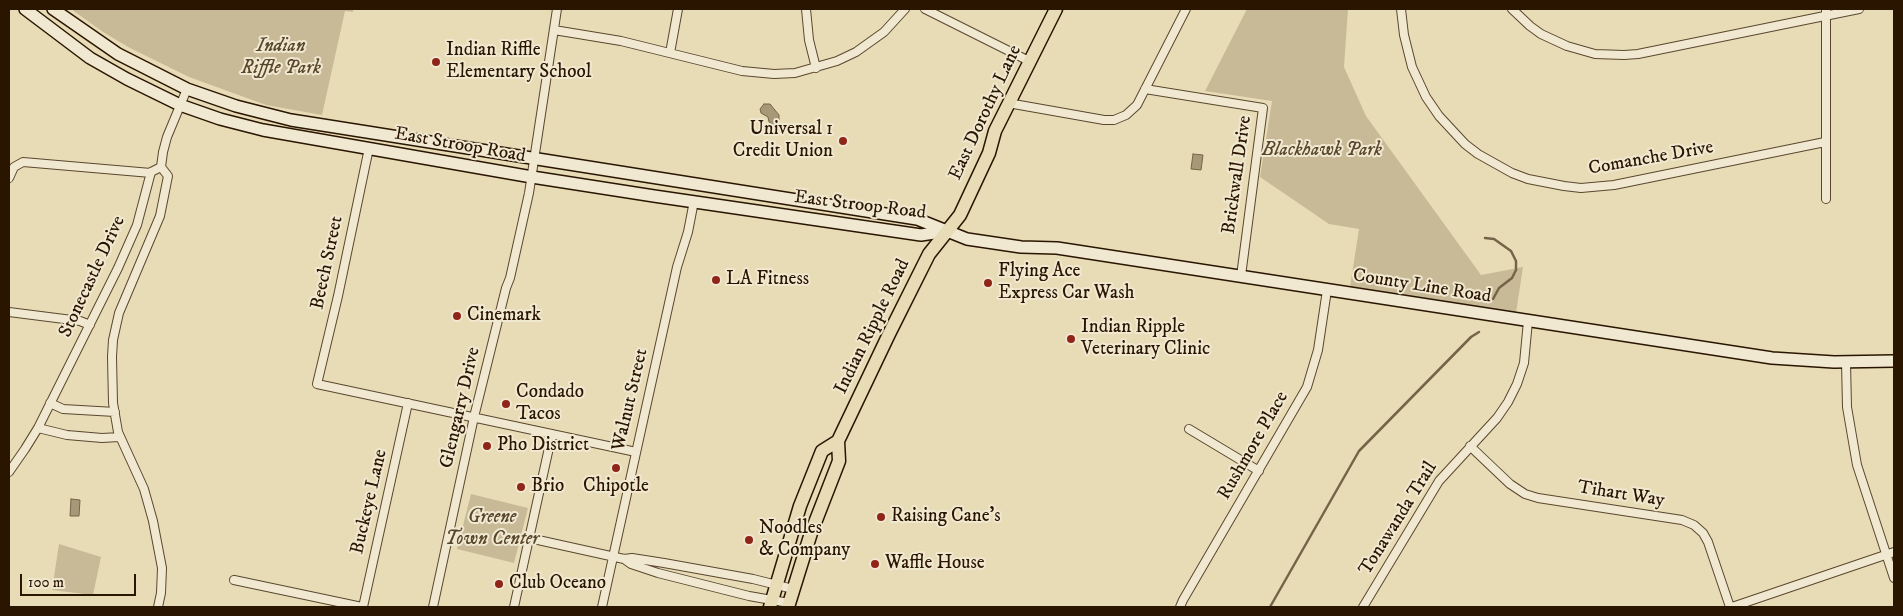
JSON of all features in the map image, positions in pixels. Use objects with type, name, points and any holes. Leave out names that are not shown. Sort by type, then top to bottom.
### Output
[{"type":"main road","name":"East Stroop Road","points":[[25,9],[90,58],[127,79],[180,105],[220,119],[263,130],[532,177],[922,235],[947,231]]},
{"type":"main road","name":"East Stroop Road","points":[[53,9],[118,54],[187,89],[236,106],[291,120],[918,219],[947,231]]},
{"type":"main road","name":"East Dorothy Lane","points":[[947,231],[960,215],[989,152],[995,131],[1008,103],[1056,9]]},
{"type":"main road","points":[[761,211],[781,205],[794,207],[803,201],[811,216],[817,219]]},
{"type":"main road","name":"County Line Road","points":[[947,231],[967,239],[1021,247],[1057,248],[1772,358],[1846,362],[1894,361]]},
{"type":"main road","name":"Indian Ripple Road","points":[[788,605],[811,533],[839,461],[838,441],[930,254],[947,231]]},
{"type":"main road","name":"Indian Ripple Road","points":[[771,604],[800,506],[822,451],[838,441]]},
{"type":"street","name":"Glengarry Drive","points":[[433,607],[474,417],[521,232],[532,177],[557,9]]},
{"type":"street","points":[[670,53],[678,9]]},
{"type":"street","points":[[806,9],[809,40],[816,68]]},
{"type":"street","points":[[554,30],[620,41],[742,71],[795,73],[838,60],[869,43],[886,30],[904,9]]},
{"type":"street","points":[[925,9],[1029,61]]},
{"type":"street","points":[[1008,103],[1104,120],[1114,120],[1132,110],[1186,9]]},
{"type":"street","name":"Comanche Drive","points":[[1401,9],[1404,34],[1412,67],[1426,97],[1439,116],[1465,144],[1478,154],[1528,179],[1572,187],[1614,185],[1825,142]]},
{"type":"street","points":[[1512,9],[1530,26],[1554,41],[1581,51],[1610,55],[1638,54],[1826,12],[1859,9]]},
{"type":"street","points":[[1826,12],[1826,199]]},
{"type":"street","points":[[158,607],[161,594],[162,568],[153,521],[144,489],[119,437],[115,412],[112,357],[119,313],[160,216],[168,176],[161,167],[163,152],[167,137],[187,89]]},
{"type":"street","name":"Brickwall Drive","points":[[1144,89],[1263,108],[1241,276]]},
{"type":"street","name":"Beech Street","points":[[370,148],[317,384],[408,403]]},
{"type":"street","points":[[9,178],[14,167],[23,162],[151,174],[161,167]]},
{"type":"street","name":"Stonecastle Drive","points":[[9,472],[38,428],[118,268],[137,225],[151,174]]},
{"type":"street","name":"Walnut Street","points":[[602,607],[677,267],[688,232],[694,201]]},
{"type":"street","name":"Rushmore Place","points":[[1180,607],[1300,401],[1311,376],[1318,350],[1327,290]]},
{"type":"street","points":[[9,312],[80,321],[90,325]]},
{"type":"street","name":"Tonawanda Trail","points":[[1363,607],[1433,488],[1446,471],[1497,418],[1513,393],[1524,363],[1528,321]]},
{"type":"street","points":[[1846,362],[1847,407],[1853,447],[1868,502],[1890,554],[1894,578]]},
{"type":"street","points":[[408,403],[636,452]]},
{"type":"street","name":"Buckeye Lane","points":[[362,607],[408,403]]},
{"type":"street","points":[[50,404],[63,409],[115,412]]},
{"type":"street","points":[[38,428],[67,435],[102,438],[119,437]]},
{"type":"street","points":[[1189,429],[1259,471]]},
{"type":"street","points":[[514,607],[552,434]]},
{"type":"street","name":"Tihart Way","points":[[1470,446],[1510,484],[1525,494],[1538,498],[1682,520],[1694,525],[1703,533],[1708,542],[1731,607]]},
{"type":"street","points":[[529,538],[613,557],[664,563],[753,579],[792,589]]},
{"type":"street","points":[[1731,607],[1890,554]]},
{"type":"street","points":[[624,559],[631,564],[658,573],[771,604],[788,605]]},
{"type":"street","points":[[234,580],[362,607]]},
{"type":"green space","name":"Indian Riffle Park","points":[[71,9],[353,9],[353,12],[345,11],[322,115],[266,105],[189,77],[128,47]]},
{"type":"green space","name":"Blackhawk Park","points":[[1247,9],[1348,9],[1344,67],[1366,116],[1481,275],[1523,267],[1516,313],[1350,287],[1359,229],[1329,224],[1260,177],[1272,101],[1205,91]]},
{"type":"green space","name":"Greene Town Center","points":[[471,494],[528,508],[514,563],[457,549]]},
{"type":"green space","points":[[59,544],[101,557],[93,595],[52,590]]},
{"type":"shaded area","points":[[764,104],[770,104],[779,115],[779,120],[774,125],[769,122],[768,117],[761,113],[760,109]]},
{"type":"shaded area","points":[[1193,154],[1203,155],[1201,170],[1191,169]]},
{"type":"shaded area","points":[[71,499],[80,500],[79,516],[70,516]]},
{"type":"waterway","points":[[1485,238],[1494,239],[1511,251],[1516,261],[1516,270],[1512,278],[1499,288],[1493,299]]},
{"type":"waterway","points":[[1270,607],[1359,451],[1471,337],[1479,332]]},
{"type":"place","name":"Indian Riffle Elementary School","points":[[436,62]]},
{"type":"place","name":"Universal 1 Credit Union","points":[[843,141]]},
{"type":"place","name":"LA Fitness","points":[[716,280]]},
{"type":"place","name":"Flying Ace Express Car Wash","points":[[988,283]]},
{"type":"place","name":"Cinemark","points":[[457,316]]},
{"type":"place","name":"Indian Ripple Veterinary Clinic","points":[[1071,339]]},
{"type":"place","name":"Condado Tacos","points":[[506,404]]},
{"type":"place","name":"Pho District","points":[[487,446]]},
{"type":"place","name":"Chipotle","points":[[616,468]]},
{"type":"place","name":"Brio","points":[[521,487]]},
{"type":"place","name":"Raising Cane's","points":[[881,517]]},
{"type":"place","name":"Noodles & Company","points":[[749,540]]},
{"type":"place","name":"Waffle House","points":[[875,564]]},
{"type":"place","name":"Club Oceano","points":[[499,584]]}]
